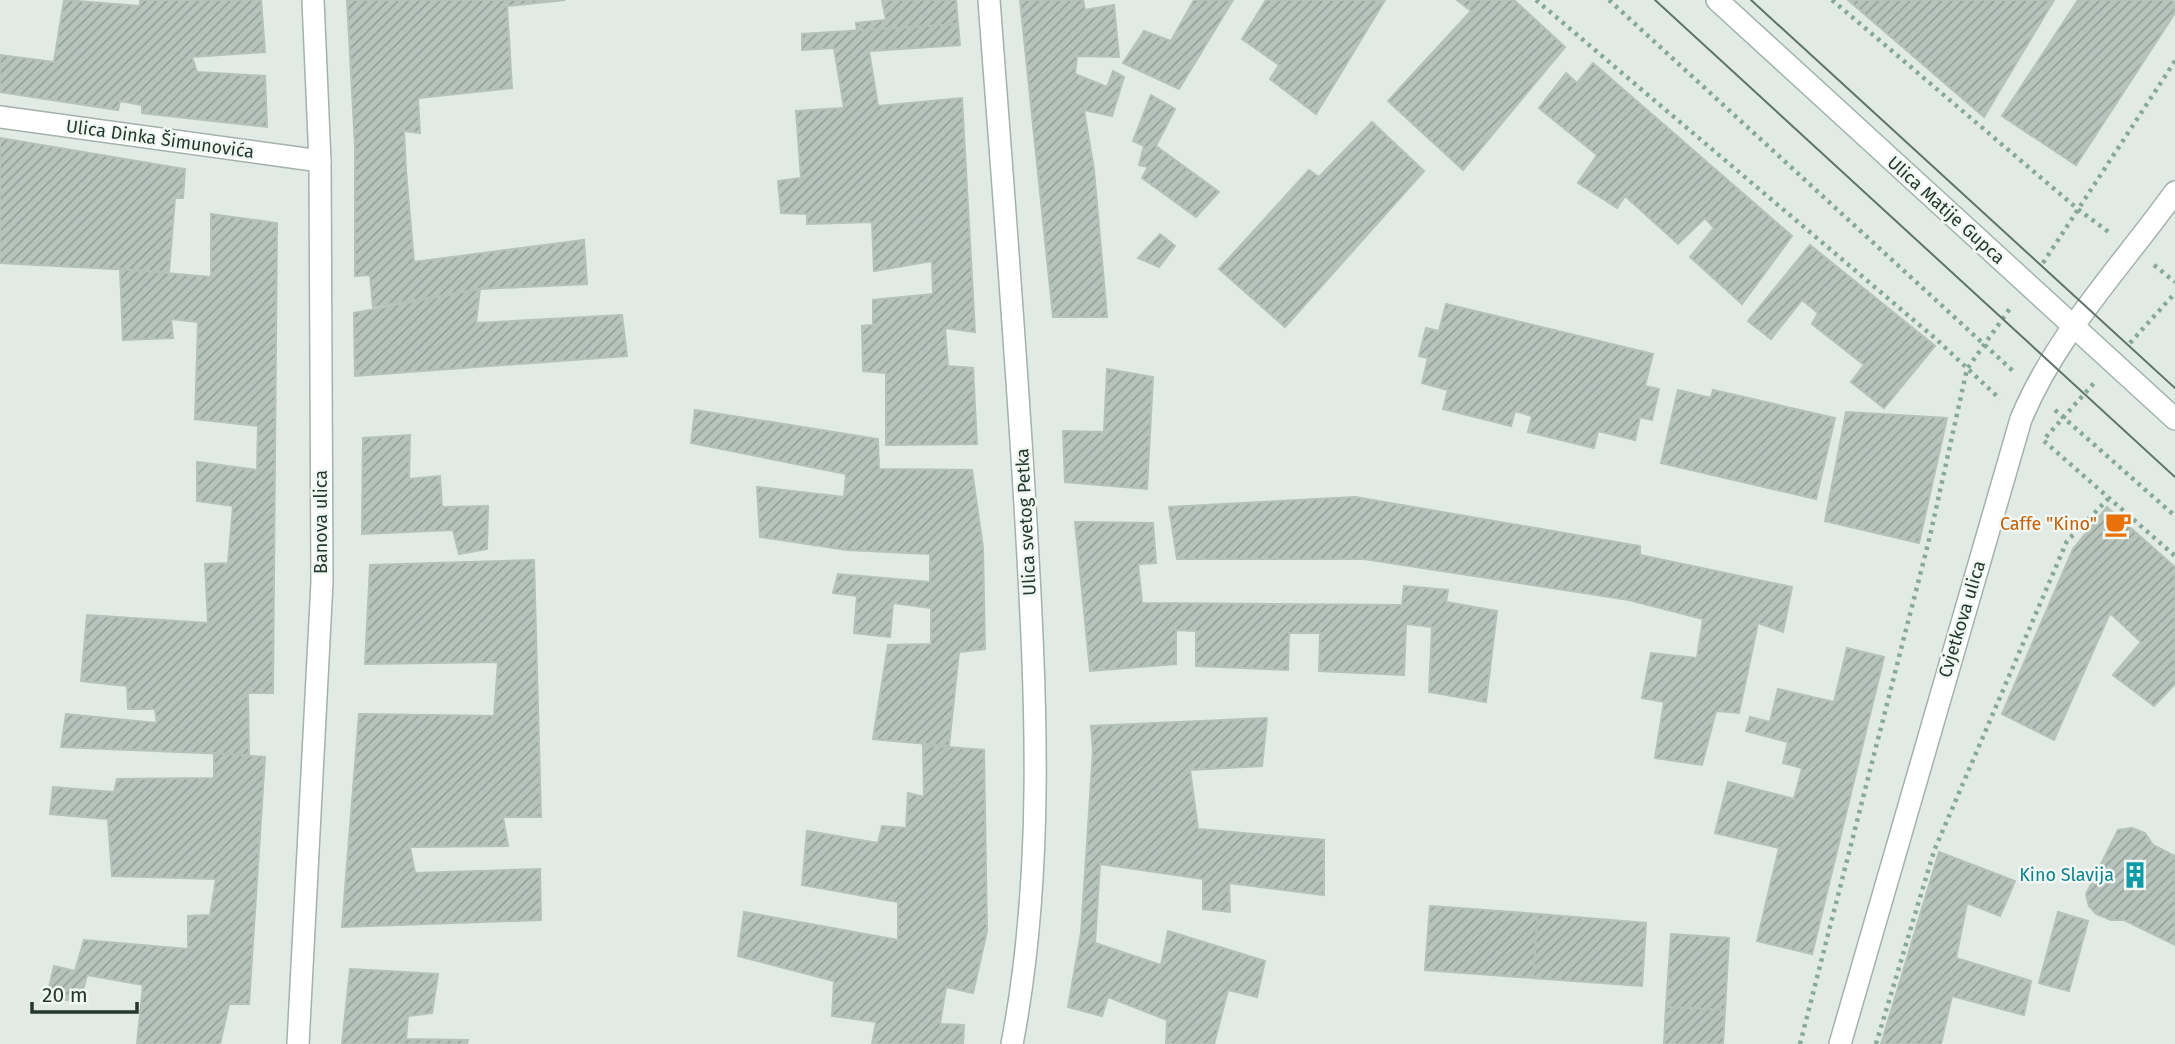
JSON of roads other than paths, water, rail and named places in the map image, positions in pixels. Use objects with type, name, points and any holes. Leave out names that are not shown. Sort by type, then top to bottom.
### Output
[{"type":"street","name":"Banova ulica","points":[[298,1044],[322,582],[320,161],[313,0]]},
{"type":"street","name":"Ulica svetog Petka","points":[[989,0],[1016,343],[1035,687],[1033,863],[1027,941],[1012,1044]]},
{"type":"street","name":"Ulica Matije Gupca","points":[[1717,0],[2175,419]]},
{"type":"street","name":"Ulica Dinka Šimunovića","points":[[0,117],[320,161]]},
{"type":"street","name":"Cvjetkova ulica","points":[[1840,1044],[2021,419],[2033,391],[2072,326],[2134,250],[2175,192]]},
{"type":"tram line","points":[[1655,0],[2175,477]]},
{"type":"tram line","points":[[1751,0],[2175,388]]},
{"type":"place","name":"Caffe \"Kino\"","points":[[2118,524]]},
{"type":"place","name":"Kino Slavija","points":[[2135,875]]}]
